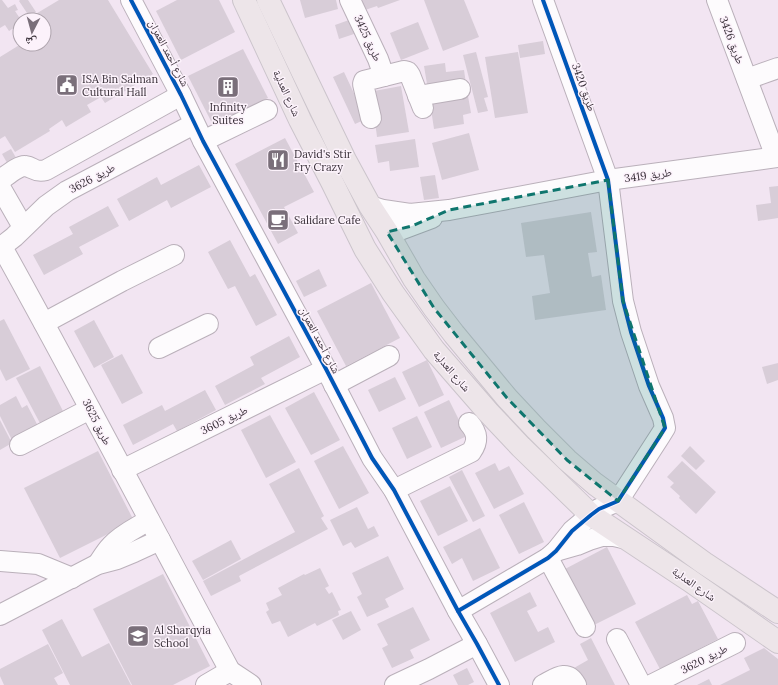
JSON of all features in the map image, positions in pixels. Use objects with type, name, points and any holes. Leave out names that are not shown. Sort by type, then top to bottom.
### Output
[{"type":"main road","name":"شارع العدلية","points":[[244,0],[300,120],[369,255],[393,293],[434,350],[521,447],[591,515],[689,580],[778,642]]},
{"type":"main road","name":"شارع العدلية","points":[[268,0],[345,160],[370,206],[414,279],[434,308],[507,398],[567,460],[595,484],[704,563],[778,612]]},
{"type":"main road","points":[[332,182],[343,187],[376,230],[387,232]]},
{"type":"street","name":"طريق 3425","points":[[350,0],[378,59],[384,76]]},
{"type":"street","name":"طريق 3420","points":[[543,0],[608,180],[623,300],[631,332],[649,386],[663,418],[665,428],[618,501]]},
{"type":"street","name":"طريق 3426","points":[[717,0],[777,157]]},
{"type":"street","name":"شارع أحمد العمران","points":[[135,1],[199,133],[372,458],[394,490],[499,685]]},
{"type":"street","points":[[747,79],[778,68]]},
{"type":"street","points":[[371,118],[363,84],[364,81],[404,71],[408,72],[421,102],[460,89]]},
{"type":"street","points":[[0,180],[21,166],[27,166],[38,171],[46,170],[181,95]]},
{"type":"street","name":"طريق 3626","points":[[1,248],[46,206],[67,191],[199,133],[267,110]]},
{"type":"street","name":"طريق 3419","points":[[370,206],[383,210],[410,214],[449,210],[608,180],[777,157]]},
{"type":"street","points":[[0,187],[23,227]]},
{"type":"street","name":"طريق 3419","points":[[387,232],[412,226],[449,210]]},
{"type":"street","name":"طريق 3625","points":[[1,248],[44,323],[230,671],[251,685]]},
{"type":"street","points":[[44,323],[174,255]]},
{"type":"street","points":[[159,348],[208,324]]},
{"type":"street","name":"طريق 3605","points":[[122,470],[330,377],[389,356]]},
{"type":"street","points":[[20,445],[90,409]]},
{"type":"street","points":[[394,490],[471,452],[475,444],[476,434],[474,428],[468,423]]},
{"type":"street","points":[[552,554],[572,531],[591,515],[618,501]]},
{"type":"street","points":[[98,564],[111,546],[120,538],[149,520]]},
{"type":"street","points":[[458,611],[552,554],[602,536],[614,536],[627,539]]},
{"type":"street","points":[[0,615],[98,564],[128,554],[160,540]]},
{"type":"street","points":[[552,554],[585,627]]},
{"type":"street","points":[[0,561],[38,564],[72,578]]},
{"type":"street","points":[[617,639],[641,685]]},
{"type":"street","name":"طريق 3620","points":[[651,685],[735,643]]},
{"type":"street","points":[[395,685],[477,644]]},
{"type":"street","points":[[206,685],[230,671]]},
{"type":"street","points":[[543,685],[564,676],[571,678],[576,685]]},
{"type":"highlighted area","points":[[608,180],[623,301],[665,428],[618,501],[567,460],[507,398],[434,308],[387,232],[412,226],[449,210]]},
{"type":"building","points":[[0,0],[2,0],[8,8],[15,4],[18,10],[12,12],[12,29],[9,31],[5,25],[0,28]]},
{"type":"building","points":[[28,0],[36,12],[26,12],[19,1]]},
{"type":"building","name":"ISA Bin Salman Cultural Hall","points":[[59,0],[108,0],[153,74],[105,103],[101,97],[87,105],[91,112],[66,127],[62,120],[49,129],[50,131],[15,152],[5,136],[0,139],[0,57],[12,50],[12,52],[52,52],[52,12],[39,12]]},
{"type":"building","points":[[177,0],[219,0],[235,32],[181,60],[156,11]]},
{"type":"building","points":[[300,0],[336,0],[338,9],[305,18]]},
{"type":"building","points":[[362,0],[400,0],[378,8],[377,6],[365,10]]},
{"type":"building","points":[[424,0],[464,0],[479,37],[443,51]]},
{"type":"building","points":[[349,20],[354,34],[339,39],[335,25]]},
{"type":"building","points":[[418,22],[429,49],[401,60],[390,33]]},
{"type":"building","points":[[543,41],[545,54],[520,58],[518,45]]},
{"type":"building","name":"Infinity Suites","points":[[243,49],[268,98],[213,125],[188,76]]},
{"type":"building","points":[[476,52],[488,97],[484,98],[488,111],[478,113],[463,55]]},
{"type":"building","points":[[518,52],[528,113],[495,118],[485,57]]},
{"type":"building","points":[[445,63],[446,72],[464,70],[466,84],[428,90],[424,66]]},
{"type":"building","points":[[344,72],[366,119],[355,124],[333,77]]},
{"type":"building","points":[[401,86],[409,132],[377,137],[374,114],[374,91]]},
{"type":"building","points":[[468,96],[471,113],[463,115],[464,124],[434,129],[430,102]]},
{"type":"building","points":[[469,133],[479,170],[442,180],[432,143]]},
{"type":"building","points":[[285,138],[314,192],[284,207],[298,233],[278,244],[235,164]]},
{"type":"building","points":[[415,139],[419,167],[390,171],[389,161],[378,163],[375,145]]},
{"type":"building","points":[[11,149],[19,163],[10,168],[2,154]]},
{"type":"building","points":[[199,165],[211,187],[171,208],[167,200],[129,221],[117,199],[157,177],[161,185]]},
{"type":"building","points":[[435,175],[439,198],[424,200],[420,177]]},
{"type":"building","points":[[778,186],[778,218],[758,221],[756,205],[771,203],[769,187]]},
{"type":"building","points":[[108,206],[119,226],[79,247],[83,254],[44,275],[33,255],[73,234],[69,227]]},
{"type":"building","points":[[591,212],[597,252],[588,253],[592,277],[601,275],[606,310],[535,320],[532,296],[550,293],[544,255],[526,257],[521,223]]},
{"type":"building","points":[[230,240],[250,277],[255,274],[277,315],[256,326],[235,286],[228,289],[208,252]]},
{"type":"building","points":[[319,269],[327,286],[304,297],[296,281]]},
{"type":"building","points":[[371,283],[400,338],[346,366],[317,311]]},
{"type":"building","points":[[4,319],[30,369],[6,381],[0,369],[0,321]]},
{"type":"building","points":[[94,320],[114,357],[94,368],[74,331]]},
{"type":"building","points":[[289,336],[300,357],[261,378],[265,384],[225,405],[215,386],[254,365],[250,357]]},
{"type":"building","points":[[122,354],[143,393],[122,404],[101,365]]},
{"type":"building","points":[[427,360],[444,395],[419,407],[402,372]]},
{"type":"building","points":[[778,363],[778,380],[767,384],[762,367]]},
{"type":"building","points":[[40,366],[65,415],[42,427],[16,378]]},
{"type":"building","points":[[395,377],[406,399],[379,412],[368,390]]},
{"type":"building","points":[[205,390],[216,410],[177,431],[173,424],[133,445],[123,425],[162,405],[165,411]]},
{"type":"building","points":[[314,392],[340,440],[311,455],[285,408]]},
{"type":"building","points":[[16,396],[22,408],[27,405],[39,428],[13,442],[0,416],[0,405]]},
{"type":"building","points":[[449,400],[467,436],[441,448],[424,412]]},
{"type":"building","points":[[270,415],[296,462],[266,478],[241,430]]},
{"type":"building","points":[[417,416],[432,447],[407,459],[392,428]]},
{"type":"building","points":[[0,420],[12,443],[0,450]]},
{"type":"building","points":[[343,446],[369,493],[339,509],[314,461]]},
{"type":"building","points":[[690,446],[705,461],[696,470],[681,456]]},
{"type":"building","points":[[98,451],[134,521],[60,558],[24,488]]},
{"type":"building","points":[[682,461],[716,492],[696,514],[670,487],[674,483],[667,477]]},
{"type":"building","points":[[495,463],[499,471],[509,466],[524,494],[494,509],[475,473]]},
{"type":"building","points":[[299,468],[324,516],[321,518],[328,529],[239,576],[241,581],[211,596],[203,581],[312,523],[295,532],[269,484]]},
{"type":"building","points":[[462,470],[485,516],[473,522],[449,477]]},
{"type":"building","points":[[450,486],[468,521],[438,536],[420,501]]},
{"type":"building","points":[[524,502],[544,542],[519,554],[499,515]]},
{"type":"building","points":[[357,507],[368,529],[374,526],[379,536],[355,548],[351,542],[343,546],[330,520]]},
{"type":"building","points":[[480,528],[500,568],[473,581],[462,558],[452,564],[443,547]]},
{"type":"building","points":[[231,540],[241,559],[203,580],[192,561]]},
{"type":"building","points":[[607,547],[636,604],[594,625],[565,569]]},
{"type":"building","points":[[388,556],[404,589],[385,599],[389,607],[367,617],[357,597],[362,594],[352,573]]},
{"type":"building","points":[[320,568],[329,586],[325,588],[329,594],[332,592],[341,610],[338,611],[339,615],[317,626],[315,623],[288,637],[280,621],[272,624],[266,612],[269,610],[266,603],[282,595],[278,588],[304,574],[305,575]]},
{"type":"building","points":[[163,574],[210,666],[173,685],[132,685],[93,609]]},
{"type":"building","points":[[530,592],[537,606],[527,611],[538,632],[548,627],[555,642],[515,662],[490,613]]},
{"type":"building","points":[[687,595],[692,604],[698,601],[718,639],[660,669],[635,622]]},
{"type":"building","points":[[413,607],[430,640],[410,650],[414,658],[392,668],[382,648],[388,645],[377,624]]},
{"type":"building","points":[[351,611],[361,630],[343,640],[332,620]]},
{"type":"building","points":[[62,619],[82,657],[109,643],[131,685],[70,685],[42,630]]},
{"type":"building","points":[[591,638],[615,685],[583,685],[574,668],[588,660],[580,644]]},
{"type":"building","points":[[48,644],[63,673],[54,678],[58,685],[4,685],[0,676],[0,669]]},
{"type":"building","points":[[764,648],[778,659],[778,685],[720,685],[750,670],[744,658]]},
{"type":"building","points":[[467,668],[474,682],[468,685],[458,685],[453,675]]},
{"type":"building","points":[[709,679],[712,685],[697,685]]},
{"type":"cycle path","points":[[131,0],[181,95],[203,141],[326,369],[372,458],[394,490],[499,685]]},
{"type":"cycle path","points":[[458,611],[548,558],[556,551],[572,531],[591,515],[599,509],[618,501],[665,428],[663,418],[649,386],[631,332],[623,301],[608,180],[543,0]]},
{"type":"place","name":"ISA Bin Salman Cultural Hall","points":[[67,85]]},
{"type":"place","name":"Infinity Suites","points":[[228,87]]},
{"type":"place","name":"David's Stir Fry Crazy","points":[[278,160]]},
{"type":"place","name":"Salidare Cafe","points":[[278,220]]},
{"type":"place","name":"Al Sharqyia School","points":[[138,636]]}]
